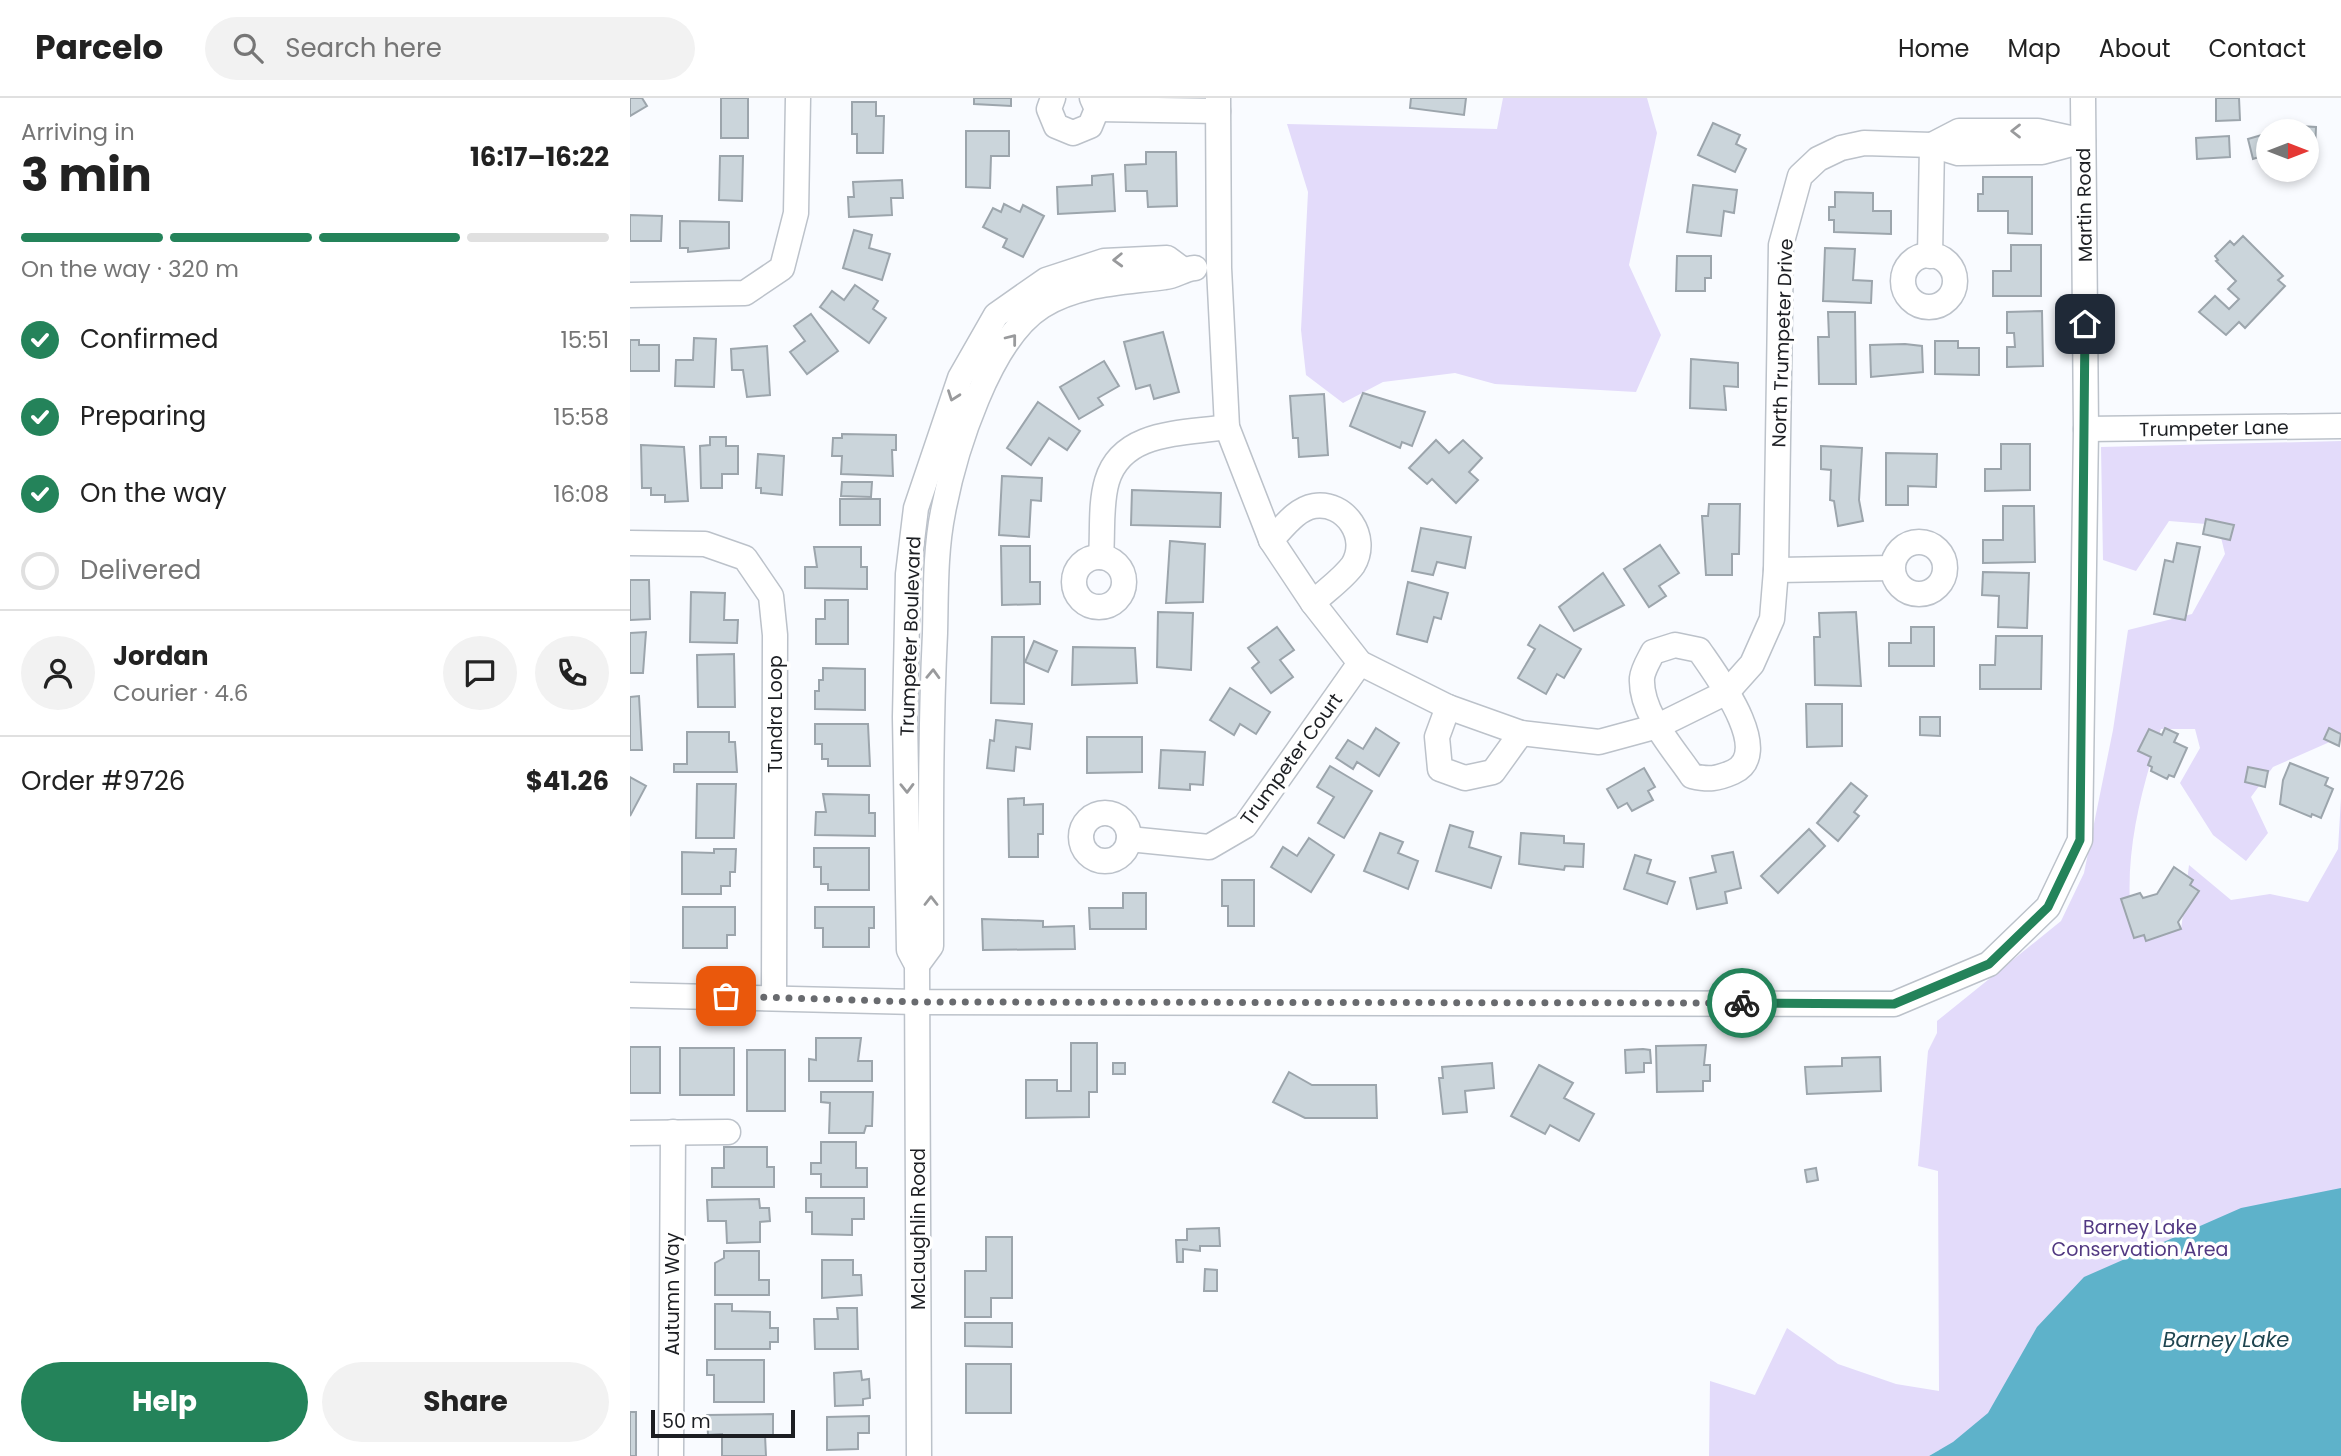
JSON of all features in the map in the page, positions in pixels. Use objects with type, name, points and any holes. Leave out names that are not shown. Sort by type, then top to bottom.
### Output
[{"type":"street","points":[[630,295],[746,293],[782,268],[796,213],[798,98]]},
{"type":"street","points":[[1053,98],[1049,109],[1056,126],[1073,133],[1090,126],[1095,103],[1218,104]]},
{"type":"street","name":"Martin Road","points":[[630,995],[916,1002],[1894,1004],[1989,964],[2048,907],[2080,840],[2086,429],[2083,98]]},
{"type":"street","name":"North Trumpeter Drive","points":[[1218,104],[1219,268],[1227,427],[1270,540],[1312,603],[1360,663],[1448,707],[1521,733],[1599,742],[1658,726],[1727,692],[1752,664],[1772,619],[1776,570],[1781,245],[1800,177],[1818,159],[1841,148],[1864,143],[1932,145],[1959,131],[2038,131],[2083,141]]},
{"type":"street","points":[[1930,256],[1932,145]]},
{"type":"street","name":"Trumpeter Boulevard","points":[[916,1002],[917,965],[909,950],[906,743],[908,574],[916,508],[960,378],[996,315],[1046,280],[1104,261],[1167,258],[1182,269]]},
{"type":"street","name":"Trumpeter Boulevard","points":[[917,965],[931,946],[932,744],[942,513],[959,450],[983,382],[1011,338],[1042,306],[1102,283],[1169,277],[1182,269],[1219,268]]},
{"type":"street","name":"Trumpeter Lane","points":[[2086,429],[2341,426]]},
{"type":"street","points":[[1101,557],[1106,483],[1115,459],[1142,440],[1227,427]]},
{"type":"street","points":[[1270,540],[1299,512],[1312,506],[1327,506],[1341,512],[1352,522],[1358,536],[1358,551],[1353,565],[1312,603]]},
{"type":"street","name":"Tundra Loop","points":[[630,543],[705,544],[746,558],[771,596],[775,635],[774,997]]},
{"type":"street","points":[[1776,570],[1892,568]]},
{"type":"street","points":[[1675,645],[1699,650],[1727,692],[1745,726],[1747,756],[1738,770],[1712,780],[1692,776],[1658,726],[1644,695],[1642,676],[1653,652],[1675,645]]},
{"type":"street","name":"Trumpeter Court","points":[[1129,839],[1209,847],[1245,827],[1360,663]]},
{"type":"street","points":[[1448,707],[1437,737],[1440,769],[1465,778],[1493,772],[1521,733]]},
{"type":"street","points":[[906,743],[932,744]]},
{"type":"street","name":"McLaughlin Road","points":[[916,1002],[919,1456]]},
{"type":"street","name":"Autumn Way","points":[[671,1456],[673,1132]]},
{"type":"street","points":[[630,1133],[728,1132]]},
{"type":"green space","points":[[1503,98],[1647,98],[1657,133],[1629,265],[1661,335],[1636,392],[1495,384],[1455,373],[1383,382],[1343,403],[1306,375],[1301,330],[1308,192],[1287,124],[1497,129]]},
{"type":"green space","name":"Barney Lake Conservation Area","points":[[2341,441],[2341,737],[2273,767],[2251,797],[2268,833],[2246,861],[2213,835],[2180,783],[2200,748],[2195,729],[2161,729],[2135,826],[2130,901],[2132,927],[2181,930],[2189,865],[2231,900],[2270,894],[2308,902],[2338,849],[2341,798],[2341,1456],[1940,1456],[1939,1450],[1929,1456],[1709,1456],[1710,1381],[1755,1395],[1787,1328],[1838,1364],[1896,1384],[1939,1391],[1938,1171],[1918,1166],[1928,1051],[1937,1033],[1937,1021],[2061,921],[2084,873],[2113,730],[2128,630],[2192,614],[2225,554],[2218,525],[2169,521],[2136,571],[2103,560],[2101,447]]},
{"type":"water","name":"Barney Lake","points":[[2341,1188],[2341,1456],[1929,1456],[1953,1442],[1988,1413],[2037,1327],[2084,1277],[2241,1208]]},
{"type":"building","points":[[630,98],[642,98],[647,106],[630,116]]},
{"type":"building","points":[[721,98],[748,98],[748,138],[721,138]]},
{"type":"building","points":[[974,98],[1011,98],[1011,106],[974,104]]},
{"type":"building","points":[[1411,98],[1466,98],[1464,115],[1410,108]]},
{"type":"building","points":[[2216,98],[2239,98],[2240,120],[2216,121]]},
{"type":"building","points":[[852,102],[876,102],[876,116],[884,116],[883,153],[857,153],[857,134],[852,134]]},
{"type":"building","points":[[1713,123],[1740,135],[1736,144],[1746,149],[1735,172],[1698,155]]},
{"type":"building","points":[[966,131],[1009,131],[1009,156],[991,156],[990,188],[966,187]]},
{"type":"building","points":[[2229,136],[2230,157],[2197,159],[2196,138]]},
{"type":"building","points":[[2256,137],[2256,158],[2253,159],[2248,139]]},
{"type":"building","points":[[1146,152],[1176,152],[1177,206],[1148,207],[1147,191],[1126,191],[1125,165],[1146,164]]},
{"type":"building","points":[[720,156],[743,156],[742,201],[719,200]]},
{"type":"building","points":[[1113,174],[1115,211],[1058,214],[1057,187],[1092,185],[1092,176]]},
{"type":"building","points":[[1983,177],[2032,177],[2032,234],[2008,233],[2008,211],[1978,211],[1978,194],[1983,194]]},
{"type":"building","points":[[902,180],[903,198],[891,198],[892,215],[849,217],[848,197],[854,197],[853,182]]},
{"type":"building","points":[[1693,185],[1737,190],[1734,213],[1724,211],[1721,236],[1687,232]]},
{"type":"building","points":[[1835,192],[1873,193],[1873,211],[1891,211],[1891,234],[1834,232],[1834,220],[1829,220],[1829,207],[1835,207]]},
{"type":"building","points":[[1004,204],[1020,212],[1023,205],[1044,216],[1023,257],[1003,247],[1007,239],[983,227],[993,208],[1001,212]]},
{"type":"building","points":[[630,215],[662,216],[661,241],[630,241]]},
{"type":"building","points":[[680,221],[729,222],[729,248],[688,252],[688,248],[680,248]]},
{"type":"building","points":[[854,230],[872,235],[869,248],[890,254],[882,280],[843,268]]},
{"type":"building","points":[[2243,236],[2283,276],[2278,280],[2285,286],[2245,328],[2239,322],[2226,335],[2199,312],[2215,296],[2229,309],[2239,299],[2228,289],[2236,281],[2216,261],[2218,260],[2215,256],[2230,241],[2234,245]]},
{"type":"building","points":[[2011,245],[2041,245],[2041,296],[1993,296],[1993,271],[2011,271]]},
{"type":"building","points":[[1825,248],[1855,249],[1853,280],[1872,281],[1871,303],[1823,301]]},
{"type":"building","points":[[1677,256],[1711,256],[1711,278],[1705,278],[1705,291],[1676,291]]},
{"type":"building","points":[[855,285],[878,301],[873,309],[886,318],[869,343],[820,307],[832,291],[844,300]]},
{"type":"building","points":[[2042,311],[2043,366],[2007,367],[2007,347],[2015,347],[2014,333],[2007,333],[2007,312]]},
{"type":"building","points":[[1828,312],[1855,312],[1856,384],[1819,384],[1818,337],[1829,337]]},
{"type":"building","points":[[811,314],[838,351],[807,374],[790,352],[805,341],[794,326]]},
{"type":"building","points":[[1163,332],[1179,392],[1154,399],[1150,385],[1136,389],[1124,342]]},
{"type":"building","points":[[694,338],[716,339],[714,387],[675,386],[676,360],[693,360]]},
{"type":"building","points":[[630,340],[639,340],[639,345],[659,345],[659,371],[630,371]]},
{"type":"building","points":[[1935,341],[1958,341],[1958,348],[1979,348],[1979,375],[1935,374]]},
{"type":"building","points":[[1870,345],[1922,346],[1923,372],[1871,377]]},
{"type":"building","points":[[767,346],[770,395],[747,397],[743,370],[732,370],[731,349]]},
{"type":"building","points":[[1691,359],[1738,363],[1738,387],[1724,386],[1726,410],[1690,408]]},
{"type":"building","points":[[1104,361],[1119,386],[1098,398],[1103,405],[1079,419],[1060,387]]},
{"type":"building","points":[[1363,393],[1425,412],[1412,446],[1402,442],[1400,448],[1350,426]]},
{"type":"building","points":[[1324,394],[1328,455],[1299,457],[1298,438],[1293,438],[1290,396]]},
{"type":"building","points":[[1038,402],[1080,431],[1067,450],[1049,438],[1031,465],[1007,448]]},
{"type":"building","points":[[842,434],[896,435],[896,450],[892,450],[893,476],[841,474],[842,456],[832,456],[833,438],[842,438]]},
{"type":"building","points":[[710,437],[726,437],[726,446],[738,446],[738,474],[722,474],[722,488],[701,488],[700,446],[710,445]]},
{"type":"building","points":[[1436,440],[1449,453],[1463,440],[1482,458],[1469,472],[1478,480],[1456,503],[1432,479],[1427,484],[1409,468]]},
{"type":"building","points":[[2001,444],[2030,444],[2030,490],[1985,491],[1985,469],[2001,469]]},
{"type":"building","points":[[641,445],[684,447],[688,501],[665,502],[665,495],[651,495],[651,488],[642,488]]},
{"type":"building","points":[[1821,446],[1862,448],[1859,500],[1863,521],[1838,526],[1834,501],[1830,500],[1831,470],[1821,469]]},
{"type":"building","points":[[1886,453],[1937,454],[1936,487],[1908,486],[1908,505],[1886,505]]},
{"type":"building","points":[[758,454],[784,456],[782,495],[761,493],[761,488],[756,488]]},
{"type":"building","points":[[1002,476],[1042,478],[1041,501],[1031,500],[1029,537],[999,535]]},
{"type":"building","points":[[842,482],[872,482],[871,497],[841,496]]},
{"type":"building","points":[[1132,490],[1221,493],[1220,527],[1131,525]]},
{"type":"building","points":[[840,499],[880,499],[880,525],[840,525]]},
{"type":"building","points":[[1709,504],[1740,504],[1739,554],[1732,554],[1732,575],[1706,575],[1702,516],[1708,516]]},
{"type":"building","points":[[2003,506],[2034,506],[2035,562],[1983,563],[1983,540],[2003,540]]},
{"type":"building","points":[[2206,519],[2234,525],[2230,540],[2203,534]]},
{"type":"building","points":[[1421,528],[1471,537],[1465,568],[1437,562],[1433,575],[1412,571]]},
{"type":"building","points":[[1170,541],[1205,544],[1203,602],[1166,603]]},
{"type":"building","points":[[2177,543],[2200,547],[2185,620],[2154,614],[2165,560],[2173,562]]},
{"type":"building","points":[[1660,545],[1679,573],[1659,586],[1666,596],[1649,607],[1624,569]]},
{"type":"building","points":[[1001,546],[1030,546],[1030,582],[1040,582],[1040,604],[1002,605]]},
{"type":"building","points":[[814,547],[861,547],[861,567],[867,567],[867,589],[805,588],[805,567],[817,567]]},
{"type":"building","points":[[1983,572],[2029,573],[2027,628],[1998,627],[1999,596],[1982,595]]},
{"type":"building","points":[[1603,573],[1624,605],[1574,631],[1559,607]]},
{"type":"building","points":[[630,580],[649,580],[650,619],[630,620]]},
{"type":"building","points":[[1408,582],[1448,593],[1441,619],[1434,617],[1427,642],[1397,634]]},
{"type":"building","points":[[691,592],[725,593],[724,620],[738,620],[737,643],[690,642]]},
{"type":"building","points":[[825,600],[848,600],[848,644],[816,644],[816,619],[825,619]]},
{"type":"building","points":[[1158,612],[1193,613],[1191,670],[1157,667]]},
{"type":"building","points":[[1856,612],[1861,686],[1815,685],[1814,637],[1820,637],[1819,613]]},
{"type":"building","points":[[1540,625],[1581,649],[1564,678],[1557,674],[1546,694],[1518,678],[1535,649],[1528,645]]},
{"type":"building","points":[[1277,627],[1294,650],[1280,660],[1293,677],[1271,693],[1252,668],[1259,662],[1248,648]]},
{"type":"building","points":[[1911,627],[1934,627],[1934,666],[1889,666],[1889,643],[1911,643]]},
{"type":"building","points":[[646,632],[643,673],[630,673],[630,633]]},
{"type":"building","points":[[1996,636],[2042,636],[2041,689],[1980,689],[1980,665],[1995,665]]},
{"type":"building","points":[[992,637],[1024,637],[1024,704],[991,703]]},
{"type":"building","points":[[1034,641],[1057,651],[1048,672],[1025,662]]},
{"type":"building","points":[[1073,647],[1135,648],[1137,683],[1072,685]]},
{"type":"building","points":[[734,654],[735,707],[698,707],[697,655]]},
{"type":"building","points":[[823,668],[865,669],[865,710],[815,709],[815,691],[819,691],[819,680],[823,680]]},
{"type":"building","points":[[1230,688],[1270,712],[1256,734],[1240,724],[1234,735],[1210,720]]},
{"type":"building","points":[[639,696],[642,750],[630,750],[630,697]]},
{"type":"building","points":[[1806,704],[1842,704],[1842,746],[1807,747]]},
{"type":"building","points":[[1920,717],[1940,717],[1940,736],[1920,735]]},
{"type":"building","points":[[996,720],[1032,724],[1030,749],[1016,747],[1014,771],[987,768],[990,740],[994,741]]},
{"type":"building","points":[[815,724],[868,724],[870,766],[828,766],[828,759],[822,759],[822,744],[815,744]]},
{"type":"building","points":[[1376,728],[1399,743],[1379,776],[1357,762],[1353,769],[1336,758],[1348,740],[1363,749]]},
{"type":"building","points":[[2165,728],[2178,734],[2174,742],[2187,748],[2174,777],[2169,775],[2167,779],[2151,771],[2152,767],[2148,765],[2151,757],[2138,751],[2149,729],[2162,735]]},
{"type":"building","points":[[2329,728],[2341,734],[2339,746],[2324,739]]},
{"type":"building","points":[[687,732],[729,732],[729,742],[735,742],[737,772],[674,772],[674,764],[687,764]]},
{"type":"building","points":[[1087,737],[1142,737],[1142,772],[1087,773]]},
{"type":"building","points":[[1161,750],[1205,752],[1203,785],[1190,784],[1190,790],[1159,788]]},
{"type":"building","points":[[2290,763],[2328,778],[2325,785],[2333,789],[2321,818],[2312,814],[2311,817],[2280,804],[2283,780]]},
{"type":"building","points":[[1330,766],[1372,791],[1344,838],[1318,823],[1334,797],[1317,787]]},
{"type":"building","points":[[2248,767],[2268,771],[2265,787],[2245,782]]},
{"type":"building","points":[[1644,768],[1655,787],[1648,791],[1653,800],[1632,811],[1627,803],[1618,808],[1607,789]]},
{"type":"building","points":[[630,777],[646,786],[630,816]]},
{"type":"building","points":[[1851,783],[1867,796],[1854,812],[1859,816],[1838,841],[1817,823]]},
{"type":"building","points":[[697,784],[736,784],[734,838],[696,838]]},
{"type":"building","points":[[823,794],[869,795],[869,813],[875,813],[875,836],[815,835],[816,812],[826,812]]},
{"type":"building","points":[[1024,798],[1024,805],[1043,804],[1043,834],[1038,834],[1038,857],[1009,857],[1008,799]]},
{"type":"building","points":[[1450,825],[1473,832],[1469,847],[1501,857],[1491,888],[1436,871]]},
{"type":"building","points":[[1809,829],[1825,846],[1778,893],[1761,876]]},
{"type":"building","points":[[1380,833],[1403,842],[1398,853],[1418,861],[1408,889],[1364,871]]},
{"type":"building","points":[[1521,833],[1564,836],[1564,843],[1584,844],[1583,867],[1565,866],[1564,870],[1519,864]]},
{"type":"building","points":[[1309,838],[1334,855],[1311,892],[1271,867],[1283,847],[1297,856]]},
{"type":"building","points":[[814,848],[869,848],[869,890],[828,890],[828,884],[821,884],[821,867],[814,867]]},
{"type":"building","points":[[714,849],[736,849],[735,872],[730,872],[730,886],[721,886],[721,894],[682,894],[682,852],[714,853]]},
{"type":"building","points":[[1733,852],[1741,888],[1725,892],[1727,903],[1697,909],[1690,878],[1716,872],[1712,856]]},
{"type":"building","points":[[1635,855],[1651,860],[1647,873],[1675,882],[1667,904],[1624,889]]},
{"type":"building","points":[[2174,867],[2193,880],[2190,885],[2199,891],[2178,922],[2181,929],[2146,941],[2144,935],[2134,938],[2121,899],[2140,893],[2143,898],[2157,894]]},
{"type":"building","points":[[1222,880],[1254,880],[1254,926],[1228,926],[1228,906],[1222,906]]},
{"type":"building","points":[[1123,893],[1146,893],[1146,929],[1090,929],[1089,908],[1123,908]]},
{"type":"building","points":[[683,907],[735,907],[735,935],[727,935],[727,948],[683,948]]},
{"type":"building","points":[[815,907],[874,907],[874,928],[869,928],[869,947],[823,947],[823,928],[815,928]]},
{"type":"building","points":[[982,919],[1043,921],[1043,927],[1074,926],[1075,949],[983,950]]},
{"type":"building","points":[[816,1038],[861,1038],[858,1061],[872,1061],[872,1081],[809,1081],[809,1059],[816,1060]]},
{"type":"building","points":[[1071,1043],[1097,1043],[1097,1092],[1089,1092],[1089,1117],[1026,1118],[1026,1080],[1057,1080],[1057,1091],[1071,1091]]},
{"type":"building","points":[[1706,1045],[1704,1065],[1710,1065],[1710,1081],[1703,1081],[1703,1091],[1657,1092],[1656,1046]]},
{"type":"building","points":[[630,1047],[660,1047],[660,1093],[630,1093]]},
{"type":"building","points":[[680,1048],[734,1048],[734,1095],[680,1095]]},
{"type":"building","points":[[747,1050],[785,1050],[785,1111],[747,1111]]},
{"type":"building","points":[[1625,1050],[1650,1050],[1651,1063],[1644,1063],[1644,1072],[1626,1073]]},
{"type":"building","points":[[1880,1057],[1881,1091],[1807,1094],[1805,1067],[1842,1066],[1842,1058]]},
{"type":"building","points":[[1113,1063],[1125,1063],[1125,1074],[1113,1074]]},
{"type":"building","points":[[1492,1063],[1494,1088],[1465,1091],[1467,1112],[1443,1114],[1439,1078],[1443,1078],[1442,1067]]},
{"type":"building","points":[[1539,1065],[1573,1083],[1564,1098],[1594,1114],[1579,1141],[1550,1125],[1545,1134],[1511,1116]]},
{"type":"building","points":[[1289,1072],[1312,1085],[1376,1085],[1377,1118],[1305,1118],[1273,1102]]},
{"type":"building","points":[[821,1092],[873,1092],[872,1126],[866,1126],[864,1133],[829,1133],[830,1103],[821,1102]]},
{"type":"building","points":[[821,1142],[856,1142],[856,1168],[867,1168],[867,1187],[821,1187],[821,1174],[811,1174],[811,1163],[821,1163]]},
{"type":"building","points":[[724,1147],[767,1147],[767,1167],[774,1167],[774,1187],[712,1187],[712,1168],[724,1168]]},
{"type":"building","points":[[1816,1168],[1818,1180],[1807,1182],[1805,1170]]},
{"type":"building","points":[[806,1198],[864,1198],[864,1219],[852,1219],[852,1235],[812,1234],[812,1212],[806,1212]]},
{"type":"building","points":[[759,1199],[760,1208],[769,1208],[770,1221],[760,1222],[760,1242],[727,1243],[726,1221],[708,1221],[707,1200]]},
{"type":"building","points":[[1219,1228],[1220,1246],[1200,1246],[1200,1251],[1183,1249],[1183,1262],[1177,1262],[1176,1240],[1187,1240],[1187,1229]]},
{"type":"building","points":[[986,1237],[1012,1237],[1012,1298],[991,1298],[991,1317],[965,1317],[965,1271],[986,1271]]},
{"type":"building","points":[[724,1251],[759,1251],[759,1280],[769,1280],[769,1295],[715,1295],[715,1263],[724,1258]]},
{"type":"building","points":[[822,1260],[853,1260],[853,1275],[861,1275],[862,1295],[822,1298]]},
{"type":"building","points":[[1205,1269],[1217,1270],[1217,1291],[1204,1291]]},
{"type":"building","points":[[715,1304],[732,1304],[732,1311],[770,1312],[770,1328],[778,1328],[778,1342],[770,1342],[770,1349],[715,1349]]},
{"type":"building","points":[[837,1308],[857,1308],[858,1349],[815,1349],[814,1319],[838,1319]]},
{"type":"building","points":[[965,1323],[1012,1323],[1012,1347],[965,1346]]},
{"type":"building","points":[[707,1360],[764,1360],[764,1402],[714,1402],[714,1375],[707,1375]]},
{"type":"building","points":[[966,1364],[1011,1364],[1011,1413],[966,1413]]},
{"type":"building","points":[[861,1371],[862,1380],[869,1379],[870,1398],[863,1399],[863,1405],[835,1406],[834,1373]]},
{"type":"building","points":[[630,1412],[636,1412],[636,1456],[630,1456]]},
{"type":"building","points":[[773,1414],[773,1435],[765,1435],[766,1456],[722,1456],[722,1434],[708,1435],[707,1415]]},
{"type":"building","points":[[869,1416],[869,1433],[858,1433],[858,1449],[827,1450],[827,1417]]},
{"type":"way so far","points":[[726,996],[916,1002],[1742,1003]]},
{"type":"route","points":[[1742,1003],[1894,1004],[1989,964],[2048,907],[2080,840],[2085,324]]}]
